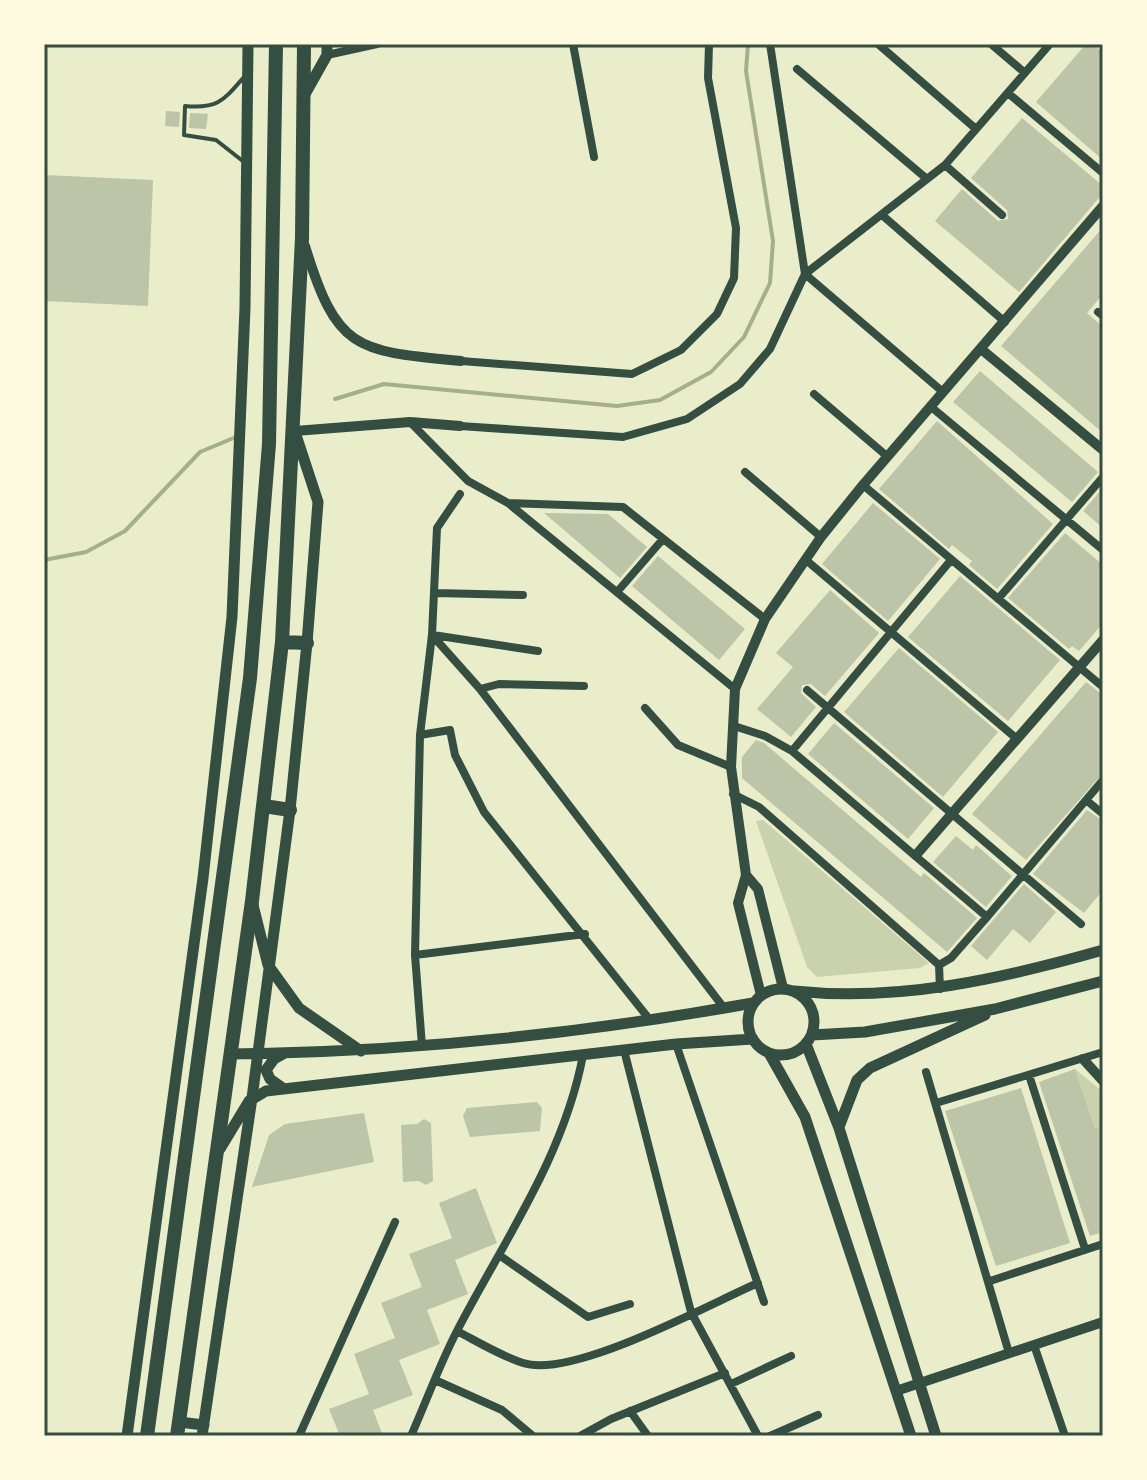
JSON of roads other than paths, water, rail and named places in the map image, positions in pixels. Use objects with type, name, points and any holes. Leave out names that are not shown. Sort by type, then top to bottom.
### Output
[{"type":"highway","points":[[147,1436],[250,678],[265,491],[276,44]]},
{"type":"highway","points":[[178,1429],[252,901],[282,642],[295,431],[302,238],[304,44]]},
{"type":"highway","points":[[282,642],[307,643]]},
{"type":"highway","points":[[264,806],[290,810]]},
{"type":"main road","points":[[127,1436],[203,878],[232,617],[248,165],[248,44]]},
{"type":"main road","points":[[303,97],[327,50]]},
{"type":"main road","points":[[178,1429],[203,1430],[290,810],[318,502],[295,431]]},
{"type":"main road","points":[[252,901],[268,965],[299,1008],[362,1051]]},
{"type":"main road","points":[[230,1054],[362,1051],[650,1020],[724,1008],[788,989],[837,995],[940,989],[1022,973],[1103,950]]},
{"type":"main road","points":[[769,1053],[785,1055],[809,1039],[995,1009],[1103,981]]},
{"type":"main road","points":[[788,989],[803,996],[814,1014],[809,1039],[936,1436]]},
{"type":"main road","points":[[757,999],[748,1021],[753,1039],[769,1053],[805,1117],[911,1436]]},
{"type":"main road","points":[[839,1128],[857,1080],[870,1068],[995,1009]]},
{"type":"main road","points":[[215,1161],[230,1128],[252,1098],[266,1091],[676,1044],[753,1039]]},
{"type":"main road","points":[[284,1089],[270,1079],[266,1070],[274,1059],[286,1053]]},
{"type":"main road","points":[[165,1170],[186,1151],[170,1131]]},
{"type":"street","points":[[327,50],[377,44]]},
{"type":"street","points":[[573,44],[594,157]]},
{"type":"street","points":[[302,238],[327,309],[355,341],[395,352],[461,361],[632,374],[681,350],[717,314],[734,278],[736,228],[708,78],[709,44]]},
{"type":"street","points":[[770,44],[805,274],[943,392]]},
{"type":"street","points":[[878,44],[976,129]]},
{"type":"street","points":[[991,44],[1025,73]]},
{"type":"street","points":[[295,431],[410,422],[623,437],[687,419],[740,384],[770,349],[805,274],[945,165],[1050,44]]},
{"type":"street","points":[[797,69],[927,179]]},
{"type":"street","points":[[1008,93],[1103,173]]},
{"type":"street","points":[[945,165],[1002,215]]},
{"type":"street","points":[[757,999],[738,903],[746,875],[732,793],[731,767],[735,689],[765,619],[821,537],[863,485],[1103,206]]},
{"type":"street","points":[[882,215],[1005,322]]},
{"type":"street","points":[[981,349],[1103,450]]},
{"type":"street","points":[[814,394],[888,457]]},
{"type":"street","points":[[930,406],[1103,550]]},
{"type":"street","points":[[410,422],[468,481],[508,503],[735,689]]},
{"type":"street","points":[[745,472],[821,537]]},
{"type":"street","points":[[998,599],[1103,477]]},
{"type":"street","points":[[863,485],[1103,687]]},
{"type":"street","points":[[422,1046],[415,955],[420,735],[432,635],[437,528],[460,494]]},
{"type":"street","points":[[508,503],[623,507],[765,619]]},
{"type":"street","points":[[617,592],[663,539]]},
{"type":"street","points":[[806,560],[1017,739]]},
{"type":"street","points":[[792,751],[951,560]]},
{"type":"street","points":[[435,593],[523,595]]},
{"type":"street","points":[[432,635],[538,651]]},
{"type":"street","points":[[432,635],[480,689],[724,1008]]},
{"type":"street","points":[[916,855],[1103,640]]},
{"type":"street","points":[[480,689],[499,684],[584,686]]},
{"type":"street","points":[[807,690],[1081,924]]},
{"type":"street","points":[[645,708],[678,745],[731,767]]},
{"type":"street","points":[[734,726],[765,736],[792,751],[987,917]]},
{"type":"street","points":[[420,735],[450,730],[455,755],[484,812],[585,934],[650,1020]]},
{"type":"street","points":[[939,965],[951,958],[1103,780]]},
{"type":"street","points":[[732,793],[759,807],[939,965],[940,989]]},
{"type":"street","points":[[1086,800],[1103,814]]},
{"type":"street","points":[[746,875],[758,889],[788,989]]},
{"type":"street","points":[[415,955],[585,934]]},
{"type":"street","points":[[676,1044],[764,1302]]},
{"type":"street","points":[[624,1050],[691,1312],[758,1436]]},
{"type":"street","points":[[936,1103],[1103,1052]]},
{"type":"street","points":[[411,1436],[457,1331],[541,1180],[563,1131],[583,1055]]},
{"type":"street","points":[[1083,1059],[1103,1081]]},
{"type":"street","points":[[926,1072],[1009,1353]]},
{"type":"street","points":[[1029,1075],[1085,1249]]},
{"type":"street","points":[[299,1436],[395,1222]]},
{"type":"street","points":[[990,1281],[1103,1244]]},
{"type":"street","points":[[499,1255],[588,1317],[630,1304]]},
{"type":"street","points":[[457,1331],[524,1364],[546,1366],[619,1347],[758,1283]]},
{"type":"street","points":[[896,1391],[1103,1322]]},
{"type":"street","points":[[1034,1345],[1065,1436]]},
{"type":"street","points":[[731,1384],[791,1356]]},
{"type":"street","points":[[580,1436],[630,1411],[725,1373]]},
{"type":"street","points":[[435,1380],[502,1410],[533,1436]]},
{"type":"street","points":[[630,1411],[648,1436]]},
{"type":"street","points":[[770,1436],[818,1415]]},
{"type":"lane","points":[[248,72],[217,104],[208,108],[185,106],[184,135],[216,140],[248,165]]},
{"type":"waterway","points":[[335,399],[384,384],[617,406],[660,400],[711,372],[744,337],[770,283],[773,241],[746,71],[748,44]]},
{"type":"waterway","points":[[44,560],[86,552],[125,531],[200,452],[236,437]]}]
